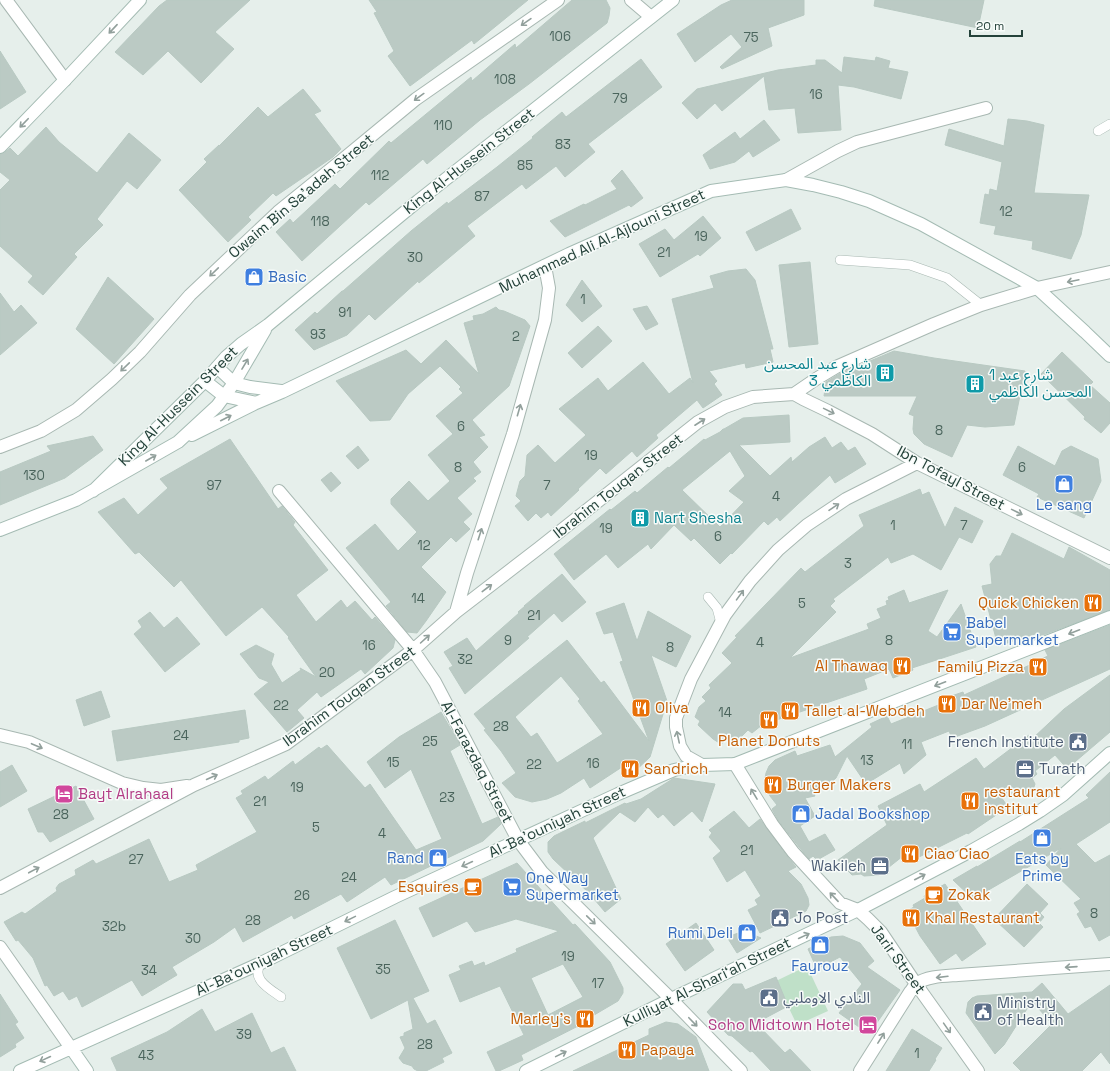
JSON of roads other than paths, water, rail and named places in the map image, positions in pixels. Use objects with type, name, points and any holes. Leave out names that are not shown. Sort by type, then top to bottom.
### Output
[{"type":"street","points":[[6,0],[65,80]]},
{"type":"street","points":[[0,147],[140,0]]},
{"type":"street","name":"Owaim Bin Sa'adah Street","points":[[0,447],[41,431],[76,410],[112,379],[140,352],[190,295],[278,212],[341,162],[416,99],[558,0]]},
{"type":"street","points":[[632,0],[651,17]]},
{"type":"street","name":"King Al-Hussein Street","points":[[92,491],[205,381],[226,357],[241,344],[268,325],[418,201],[673,0]]},
{"type":"street","points":[[786,180],[857,142],[986,108]]},
{"type":"street","name":"Muhammad Ali Al-Ajlouni Street","points":[[178,442],[256,403],[545,266],[711,191],[786,180],[841,192],[869,201],[914,221],[1037,288],[1110,356]]},
{"type":"street","points":[[456,612],[467,573],[513,434],[545,320],[549,288],[545,266]]},
{"type":"street","points":[[794,394],[836,367],[934,324],[982,305],[1037,288],[1110,272]]},
{"type":"street","name":"King Al-Hussein Street","points":[[0,530],[76,500],[178,442],[217,406],[234,383],[268,325]]},
{"type":"street","points":[[217,367],[234,383],[282,392]]},
{"type":"street","points":[[205,381],[224,396],[256,403]]},
{"type":"street","name":"Ibrahim Touqan Street","points":[[0,888],[194,786],[286,744],[413,650],[456,612],[698,422],[725,407],[753,397],[794,394]]},
{"type":"street","name":"Ibn Tofayl Street","points":[[794,394],[872,434],[916,463],[1110,558]]},
{"type":"street","points":[[702,765],[686,756],[680,746],[676,727],[676,718],[691,679],[725,615],[750,581],[778,550],[807,524],[846,499],[916,463]]},
{"type":"street","name":"Al-Farazdaq Street","points":[[279,490],[413,650],[435,682],[518,840],[542,872],[671,999],[741,1071]]},
{"type":"street","name":"Al-Ba'ouniyah Street","points":[[20,1071],[261,963],[518,840],[674,770],[702,765],[735,764],[1110,617]]},
{"type":"street","points":[[0,735],[28,742],[122,783],[143,788],[162,790],[194,786]]},
{"type":"street","name":"Kulliyat Al-Shariʻah Street","points":[[526,1071],[671,999],[858,910],[971,851],[1040,811],[1063,794],[1110,753]]},
{"type":"street","name":"Jarir Street","points":[[735,764],[772,824],[793,852],[840,903],[858,910],[881,932],[978,1071]]},
{"type":"street","points":[[0,947],[87,1071]]},
{"type":"street","points":[[860,1071],[916,984],[925,980],[938,977],[1110,964]]},
{"type":"lane","points":[[1098,131],[1110,124]]},
{"type":"lane","points":[[840,260],[910,265],[947,278],[982,305]]},
{"type":"lane","points":[[708,596],[717,608],[721,623]]},
{"type":"lane","points":[[261,963],[257,971],[259,978],[281,997]]},
{"type":"place","name":"Basic","points":[[254,277]]},
{"type":"place","name":"شارع عبد المحسن الكاظمي 3","points":[[885,373]]},
{"type":"place","name":"1 شارع عبد المحسن الكاظمي","points":[[975,384]]},
{"type":"place","name":"Le sang","points":[[1064,484]]},
{"type":"place","name":"Nart Shesha","points":[[640,518]]},
{"type":"place","name":"Quick Chicken","points":[[1093,603]]},
{"type":"place","name":"Babel Supermarket","points":[[952,632]]},
{"type":"place","name":"Al Thawaq","points":[[902,666]]},
{"type":"place","name":"Family Pizza","points":[[1038,667]]},
{"type":"place","name":"Dar Ne'meh","points":[[947,704]]},
{"type":"place","name":"Oliva","points":[[641,708]]},
{"type":"place","name":"Tallet al-Webdeh","points":[[790,711]]},
{"type":"place","name":"Planet Donuts","points":[[769,720]]},
{"type":"place","name":"French Institute","points":[[1078,742]]},
{"type":"place","name":"Sandrich","points":[[630,769]]},
{"type":"place","name":"Turath","points":[[1025,769]]},
{"type":"place","name":"Burger Makers","points":[[773,785]]},
{"type":"place","name":"Bayt Alrahaal","points":[[64,794]]},
{"type":"place","name":"restaurant institut","points":[[970,801]]},
{"type":"place","name":"Jadal Bookshop","points":[[801,814]]},
{"type":"place","name":"Eats by Prime","points":[[1042,838]]},
{"type":"place","name":"Ciao Ciao","points":[[910,854]]},
{"type":"place","name":"Rand","points":[[438,858]]},
{"type":"place","name":"Wakileh","points":[[880,866]]},
{"type":"place","name":"Esquires","points":[[473,887]]},
{"type":"place","name":"One Way Supermarket","points":[[512,887]]},
{"type":"place","name":"Zokak","points":[[934,895]]},
{"type":"place","name":"Jo Post","points":[[780,918]]},
{"type":"place","name":"Khal Restaurant","points":[[911,918]]},
{"type":"place","name":"Rumi Deli","points":[[747,933]]},
{"type":"place","name":"Fayrouz","points":[[820,945]]},
{"type":"place","name":"النادي الاوملبي","points":[[769,998]]},
{"type":"place","name":"Ministry of Health","points":[[983,1012]]},
{"type":"place","name":"Marley's","points":[[585,1019]]},
{"type":"place","name":"Soho Midtown Hotel","points":[[868,1025]]},
{"type":"place","name":"Papaya","points":[[627,1050]]}]
